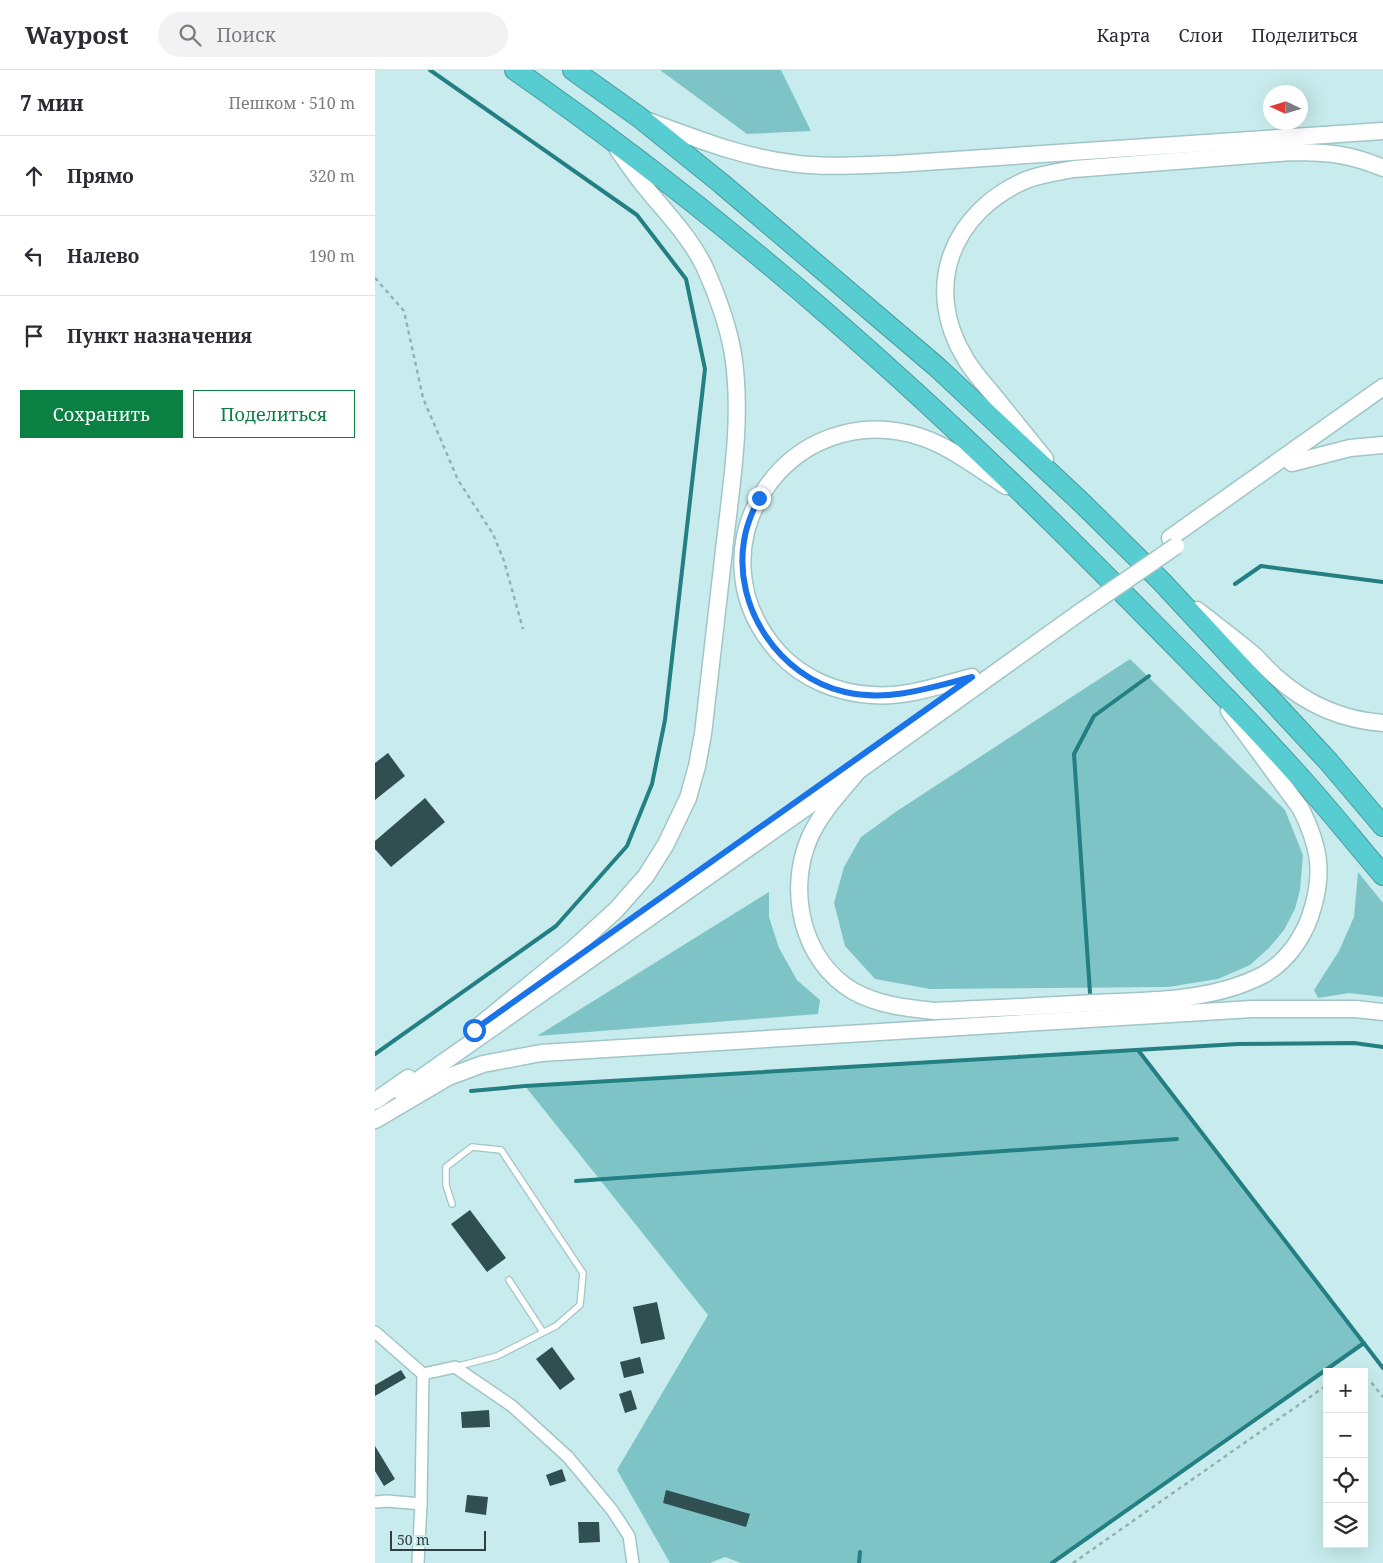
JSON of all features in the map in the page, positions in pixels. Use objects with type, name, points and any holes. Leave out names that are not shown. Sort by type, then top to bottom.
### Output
[{"type":"highway","points":[[515,70],[608,136],[701,209],[843,327],[919,394],[1034,503],[1197,669],[1306,784],[1383,875]]},
{"type":"highway","points":[[573,70],[639,118],[775,228],[937,367],[1162,582],[1328,761],[1383,826]]},
{"type":"main road","points":[[639,118],[728,149],[769,160],[793,164],[822,165],[895,164],[1383,131]]},
{"type":"main road","points":[[474,1030],[573,949],[616,910],[646,876],[666,844],[687,798],[697,766],[703,734],[732,471],[736,413],[736,383],[733,355],[723,314],[704,268],[683,233],[642,183],[608,136]]},
{"type":"main road","points":[[1081,503],[965,358],[953,335],[946,304],[947,269],[951,252],[969,221],[996,196],[1027,180],[1074,169],[1292,152],[1322,152],[1345,155],[1365,160],[1383,168]]},
{"type":"main road","points":[[1173,542],[1383,388]]},
{"type":"main road","points":[[375,1101],[972,677],[1383,401]]},
{"type":"main road","points":[[972,677],[893,696],[874,696],[843,692],[825,685],[797,669],[771,644],[761,629],[748,599],[744,586],[742,556],[743,542],[750,519],[767,485],[793,458],[826,439],[858,431],[895,431],[921,437],[950,450],[1034,503]]},
{"type":"main road","points":[[1292,463],[1351,448],[1383,444]]},
{"type":"main road","points":[[1162,582],[1254,656],[1296,693],[1340,715],[1361,720],[1383,722]]},
{"type":"main road","points":[[375,1111],[858,770],[1080,606]]},
{"type":"main road","points":[[858,770],[819,819],[809,839],[799,874],[799,906],[810,944],[823,964],[852,990],[881,1003],[934,1012],[1167,999],[1211,994],[1264,974],[1296,946],[1306,929],[1318,891],[1319,862],[1315,840],[1301,809],[1197,669]]},
{"type":"main road","points":[[375,1120],[448,1077],[483,1064],[541,1054],[1252,1009],[1356,1009],[1383,1012]]},
{"type":"street","points":[[375,1332],[423,1374],[421,1504],[417,1563]]},
{"type":"street","points":[[423,1374],[455,1367],[512,1406],[568,1457],[612,1510],[629,1536],[633,1563]]},
{"type":"street","points":[[375,1502],[387,1501],[421,1504]]},
{"type":"lane","points":[[452,1204],[446,1185],[446,1167],[472,1147],[501,1150],[583,1273],[580,1305],[556,1326],[497,1356],[455,1367]]},
{"type":"lane","points":[[509,1280],[543,1332]]},
{"type":"path","points":[[375,278],[404,311],[423,398],[458,480],[493,534],[504,561],[523,629]]},
{"type":"path","points":[[1368,1381],[1371,1382],[1383,1397]]},
{"type":"path","points":[[1073,1563],[1323,1388]]},
{"type":"shaded area","points":[[660,70],[781,70],[811,131],[747,134]]},
{"type":"shaded area","points":[[1130,659],[1285,810],[1303,855],[1300,890],[1295,909],[1284,930],[1269,948],[1250,965],[1218,979],[1168,987],[930,989],[875,979],[845,946],[834,903],[844,867],[861,837],[897,811]]},
{"type":"shaded area","points":[[1358,872],[1383,903],[1383,997],[1349,993],[1318,998],[1314,990],[1339,951],[1354,917]]},
{"type":"shaded area","points":[[769,892],[769,917],[779,948],[797,980],[820,1000],[818,1014],[537,1036]]},
{"type":"shaded area","points":[[1138,1050],[1364,1343],[1329,1368],[1323,1368],[1323,1372],[1052,1563],[741,1563],[725,1557],[710,1563],[670,1563],[617,1470],[708,1315],[525,1086]]},
{"type":"building","points":[[388,753],[405,776],[375,800],[375,763]]},
{"type":"building","points":[[425,798],[445,822],[391,867],[375,849],[375,841]]},
{"type":"building","points":[[470,1210],[506,1258],[487,1272],[451,1224]]},
{"type":"building","points":[[657,1302],[665,1339],[641,1344],[633,1307]]},
{"type":"building","points":[[552,1347],[575,1379],[560,1390],[536,1359]]},
{"type":"building","points":[[640,1357],[644,1373],[624,1378],[620,1362]]},
{"type":"building","points":[[401,1370],[406,1378],[375,1396],[375,1385]]},
{"type":"building","points":[[631,1390],[637,1409],[625,1413],[619,1394]]},
{"type":"building","points":[[489,1410],[490,1427],[462,1428],[461,1412]]},
{"type":"building","points":[[375,1446],[395,1479],[384,1486],[375,1471]]},
{"type":"building","points":[[562,1469],[566,1481],[550,1486],[546,1475]]},
{"type":"building","points":[[666,1490],[750,1514],[746,1527],[663,1503]]},
{"type":"building","points":[[467,1495],[488,1497],[486,1515],[465,1512]]},
{"type":"building","points":[[578,1522],[599,1522],[600,1542],[579,1543]]},
{"type":"waterway","points":[[375,1054],[556,926],[627,846],[652,784],[665,720],[705,369],[686,279],[637,215],[430,70]]},
{"type":"waterway","points":[[1235,584],[1261,566],[1383,582]]},
{"type":"waterway","points":[[1090,993],[1074,754],[1094,716],[1149,676]]},
{"type":"waterway","points":[[471,1091],[525,1086],[1238,1044],[1354,1043],[1383,1047]]},
{"type":"waterway","points":[[1138,1050],[1383,1368]]},
{"type":"waterway","points":[[576,1181],[1177,1139]]},
{"type":"waterway","points":[[1052,1563],[1364,1343]]},
{"type":"waterway","points":[[859,1563],[860,1552]]},
{"type":"route","points":[[474,1030],[972,677],[893,696],[874,696],[843,692],[825,685],[797,669],[771,644],[761,629],[753,614],[744,586],[743,542],[747,526],[759,498]]}]
